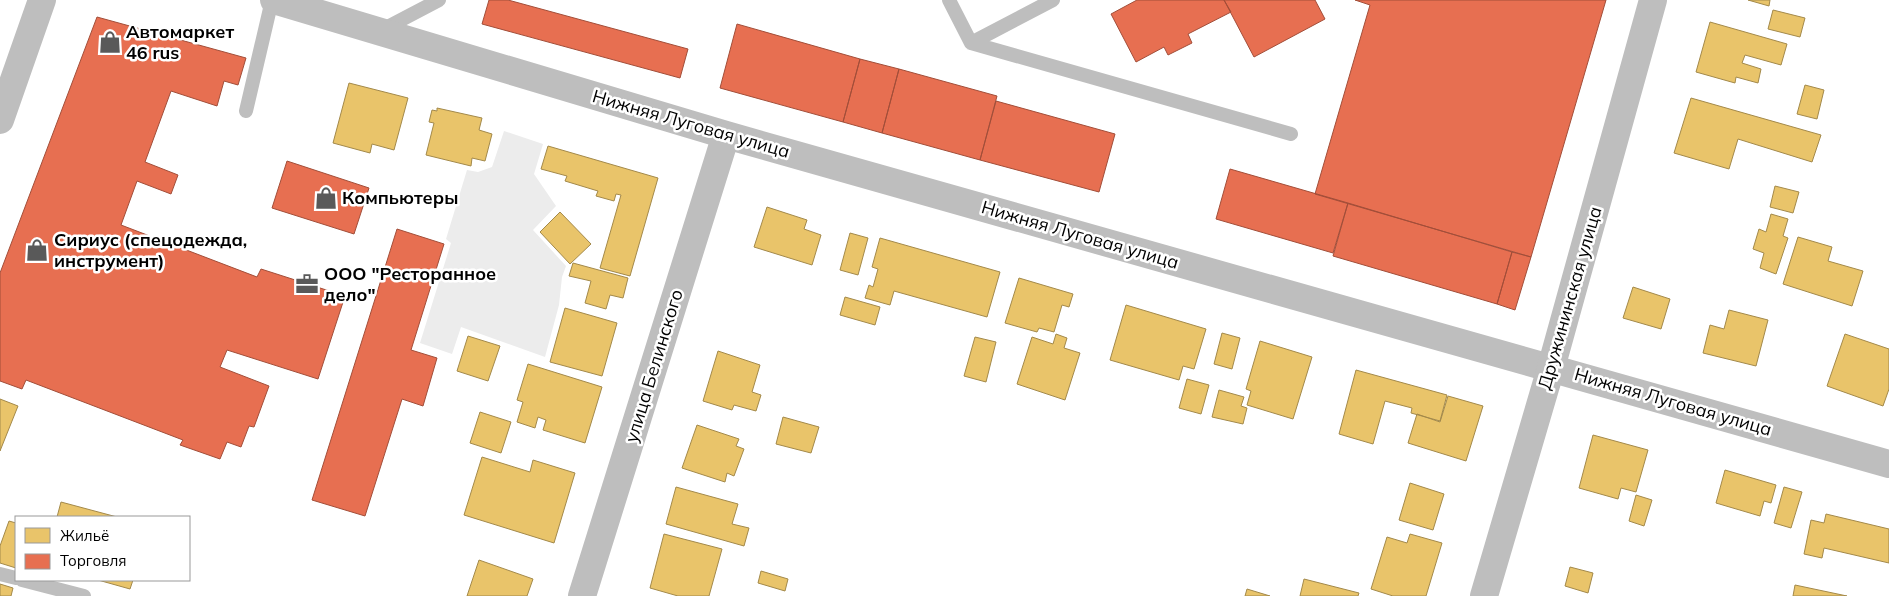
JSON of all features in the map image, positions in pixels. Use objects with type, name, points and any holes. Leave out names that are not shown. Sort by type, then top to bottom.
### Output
[{"type":"street","points":[[0,120],[42,0]]},
{"type":"street","name":"Нижняя Луговая улица","points":[[273,0],[726,135],[1889,464]]},
{"type":"street","name":"Дружининская улица","points":[[1484,596],[1551,368],[1653,0]]},
{"type":"street","name":"улица Белинского","points":[[582,596],[726,135]]},
{"type":"lane","points":[[246,111],[273,0]]},
{"type":"lane","points":[[380,32],[439,0]]},
{"type":"lane","points":[[949,0],[971,43],[1291,134]]},
{"type":"lane","points":[[971,43],[1053,0]]},
{"type":"lane","points":[[0,574],[15,578]]},
{"type":"lane","points":[[26,581],[84,596]]},
{"type":"shaded area","points":[[504,131],[543,144],[534,174],[556,206],[533,230],[566,266],[562,277],[559,305],[545,357],[461,327],[452,354],[420,343],[451,243],[446,239],[467,170],[478,172],[492,167]]},
{"type":"building: Жильё","points":[[1748,0],[1770,0],[1769,6]]},
{"type":"building: Жильё","points":[[1773,10],[1805,18],[1800,37],[1768,29]]},
{"type":"building: Жильё","points":[[1710,22],[1787,44],[1781,65],[1745,55],[1742,63],[1761,69],[1758,83],[1736,77],[1735,83],[1696,72]]},
{"type":"building: Жильё","points":[[349,83],[408,98],[394,150],[372,144],[370,153],[333,143]]},
{"type":"building: Жильё","points":[[1805,85],[1824,90],[1817,119],[1797,114]]},
{"type":"building: Жильё","points":[[1691,98],[1821,135],[1812,162],[1738,139],[1729,169],[1674,153]]},
{"type":"building: Жильё","points":[[437,108],[482,118],[479,130],[492,134],[485,161],[472,158],[471,166],[426,155],[434,123],[429,122],[432,110],[437,111]]},
{"type":"building: Жильё","points":[[548,146],[658,178],[630,276],[600,268],[621,195],[616,194],[614,201],[596,196],[598,191],[565,181],[567,176],[541,169]]},
{"type":"building: Жильё","points":[[1775,186],[1799,192],[1793,213],[1770,207]]},
{"type":"building: Жильё","points":[[767,207],[807,220],[804,229],[821,235],[812,265],[754,247]]},
{"type":"building: Жильё","points":[[560,212],[591,244],[570,264],[540,232]]},
{"type":"building: Жильё","points":[[1771,214],[1788,219],[1783,236],[1788,238],[1776,274],[1760,268],[1764,253],[1753,249],[1759,229],[1766,232]]},
{"type":"building: Жильё","points":[[850,233],[868,238],[858,275],[840,270]]},
{"type":"building: Жильё","points":[[1798,237],[1832,247],[1828,261],[1863,271],[1852,306],[1783,284]]},
{"type":"building: Жильё","points":[[880,238],[1000,272],[987,317],[894,291],[890,305],[865,298],[869,285],[873,287],[878,269],[872,267]]},
{"type":"building: Жильё","points":[[573,263],[628,278],[623,298],[610,295],[606,309],[585,303],[591,281],[569,276]]},
{"type":"building: Жильё","points":[[1019,278],[1073,294],[1069,307],[1062,305],[1054,332],[1039,328],[1037,332],[1005,323]]},
{"type":"building: Жильё","points":[[1633,287],[1670,299],[1661,329],[1623,318]]},
{"type":"building: Жильё","points":[[845,297],[880,307],[875,325],[840,315]]},
{"type":"building: Жильё","points":[[1126,305],[1206,329],[1194,369],[1183,366],[1179,380],[1110,360]]},
{"type":"building: Жильё","points":[[565,308],[617,323],[602,376],[550,362]]},
{"type":"building: Жильё","points":[[1729,310],[1768,320],[1756,366],[1703,353],[1710,325],[1724,329]]},
{"type":"building: Жильё","points":[[1222,333],[1240,338],[1232,369],[1214,364]]},
{"type":"building: Жильё","points":[[1056,334],[1067,338],[1064,348],[1080,353],[1065,400],[1017,384],[1032,337],[1053,344]]},
{"type":"building: Жильё","points":[[1845,334],[1889,349],[1889,389],[1883,406],[1827,386]]},
{"type":"building: Жильё","points":[[468,336],[500,346],[488,381],[457,371]]},
{"type":"building: Жильё","points":[[975,337],[996,342],[986,382],[964,376]]},
{"type":"building: Жильё","points":[[1260,341],[1312,357],[1293,419],[1247,405],[1251,391],[1246,389]]},
{"type":"building: Жильё","points":[[718,351],[760,365],[752,392],[761,395],[756,411],[734,405],[732,410],[703,401]]},
{"type":"building: Жильё","points":[[528,364],[602,387],[585,443],[543,430],[546,420],[538,417],[535,428],[517,422],[523,402],[517,400]]},
{"type":"building: Жильё","points":[[1356,370],[1447,395],[1440,421],[1411,413],[1412,408],[1385,401],[1373,444],[1339,434]]},
{"type":"building: Жильё","points":[[1187,379],[1209,385],[1201,414],[1179,408]]},
{"type":"building: Жильё","points":[[1219,390],[1244,397],[1241,406],[1247,408],[1243,424],[1212,417]]},
{"type":"building: Жильё","points":[[1448,396],[1483,406],[1466,461],[1408,443],[1417,414],[1440,422]]},
{"type":"building: Жильё","points":[[0,399],[18,406],[0,451]]},
{"type":"building: Жильё","points":[[480,412],[511,422],[501,453],[470,443]]},
{"type":"building: Жильё","points":[[783,417],[819,427],[811,453],[776,444]]},
{"type":"building: Жильё","points":[[697,425],[739,439],[736,446],[744,449],[734,476],[727,473],[725,482],[682,468]]},
{"type":"building: Жильё","points":[[1593,435],[1648,450],[1636,492],[1621,488],[1618,499],[1579,488]]},
{"type":"building: Жильё","points":[[482,457],[530,472],[533,460],[575,473],[554,543],[464,515]]},
{"type":"building: Жильё","points":[[1725,470],[1776,485],[1771,503],[1764,501],[1760,516],[1716,503]]},
{"type":"building: Жильё","points":[[1410,483],[1444,494],[1433,530],[1399,520]]},
{"type":"building: Жильё","points":[[676,487],[738,504],[732,524],[749,528],[744,546],[666,524]]},
{"type":"building: Жильё","points":[[1784,487],[1802,492],[1791,528],[1774,523]]},
{"type":"building: Жильё","points":[[1636,495],[1652,500],[1644,526],[1629,521]]},
{"type":"building: Жильё","points":[[61,502],[113,516],[57,516]]},
{"type":"building: Жильё","points":[[1826,514],[1889,529],[1889,563],[1824,548],[1822,558],[1804,554],[1811,520],[1824,523]]},
{"type":"building: Жильё","points":[[9,521],[15,523],[15,568],[0,563],[0,546]]},
{"type":"building: Жильё","points":[[664,534],[722,549],[709,596],[678,596],[650,588]]},
{"type":"building: Жильё","points":[[1410,534],[1442,543],[1426,596],[1393,596],[1371,589],[1387,537],[1407,543]]},
{"type":"building: Жильё","points":[[479,560],[533,579],[527,596],[467,596]]},
{"type":"building: Жильё","points":[[1570,567],[1593,573],[1588,593],[1565,586]]},
{"type":"building: Жильё","points":[[761,571],[788,579],[785,591],[758,583]]},
{"type":"building: Жильё","points":[[1304,579],[1359,593],[1358,596],[1300,596]]},
{"type":"building: Жильё","points":[[102,581],[133,581],[130,589]]},
{"type":"building: Жильё","points":[[0,584],[13,588],[11,596],[0,596]]},
{"type":"building: Жильё","points":[[1795,585],[1847,596],[1793,596]]},
{"type":"building: Жильё","points":[[1247,589],[1270,596],[1245,596]]},
{"type":"building: Торговля","points":[[489,0],[508,0],[688,49],[680,78],[482,24]]},
{"type":"building: Торговля","points":[[1137,0],[1224,0],[1231,12],[1188,34],[1192,43],[1168,55],[1164,47],[1136,62],[1111,14]]},
{"type":"building: Торговля","points":[[1224,0],[1315,0],[1325,19],[1254,57]]},
{"type":"building: Торговля","points":[[1355,0],[1606,0],[1531,257],[1315,194],[1370,5]]},
{"type":"building: Торговля","points":[[97,17],[246,58],[238,85],[224,81],[217,106],[171,91],[145,162],[178,175],[171,194],[137,181],[121,225],[257,277],[261,269],[345,296],[318,379],[227,350],[220,367],[269,386],[254,427],[249,426],[241,447],[227,442],[220,459],[180,445],[183,440],[26,380],[22,389],[0,381],[0,273]]},
{"type":"building: Торговля","points":[[737,24],[860,59],[843,122],[720,88]]},
{"type":"building: Торговля","points":[[860,59],[899,69],[882,133],[843,122]]},
{"type":"building: Торговля","points":[[899,69],[997,96],[980,160],[882,133]]},
{"type":"building: Торговля","points":[[996,101],[1115,134],[1099,192],[980,160]]},
{"type":"building: Торговля","points":[[287,161],[369,188],[354,234],[272,208]]},
{"type":"building: Торговля","points":[[1230,169],[1348,203],[1333,253],[1216,219]]},
{"type":"building: Торговля","points":[[1348,203],[1512,252],[1497,304],[1333,256]]},
{"type":"building: Торговля","points":[[397,229],[444,244],[411,350],[437,358],[423,406],[402,399],[365,516],[312,500]]},
{"type":"building: Торговля","points":[[1512,252],[1531,257],[1515,310],[1497,304]]},
{"type":"place","name":"Автомаркет 46 rus","points":[[110,42]]},
{"type":"place","name":"Компьютеры","points":[[326,198]]},
{"type":"place","name":"Сириус (спецодежда, инструмент)","points":[[37,250]]},
{"type":"place","name":"ООО \"Ресторанное дело\"","points":[[307,284]]}]
